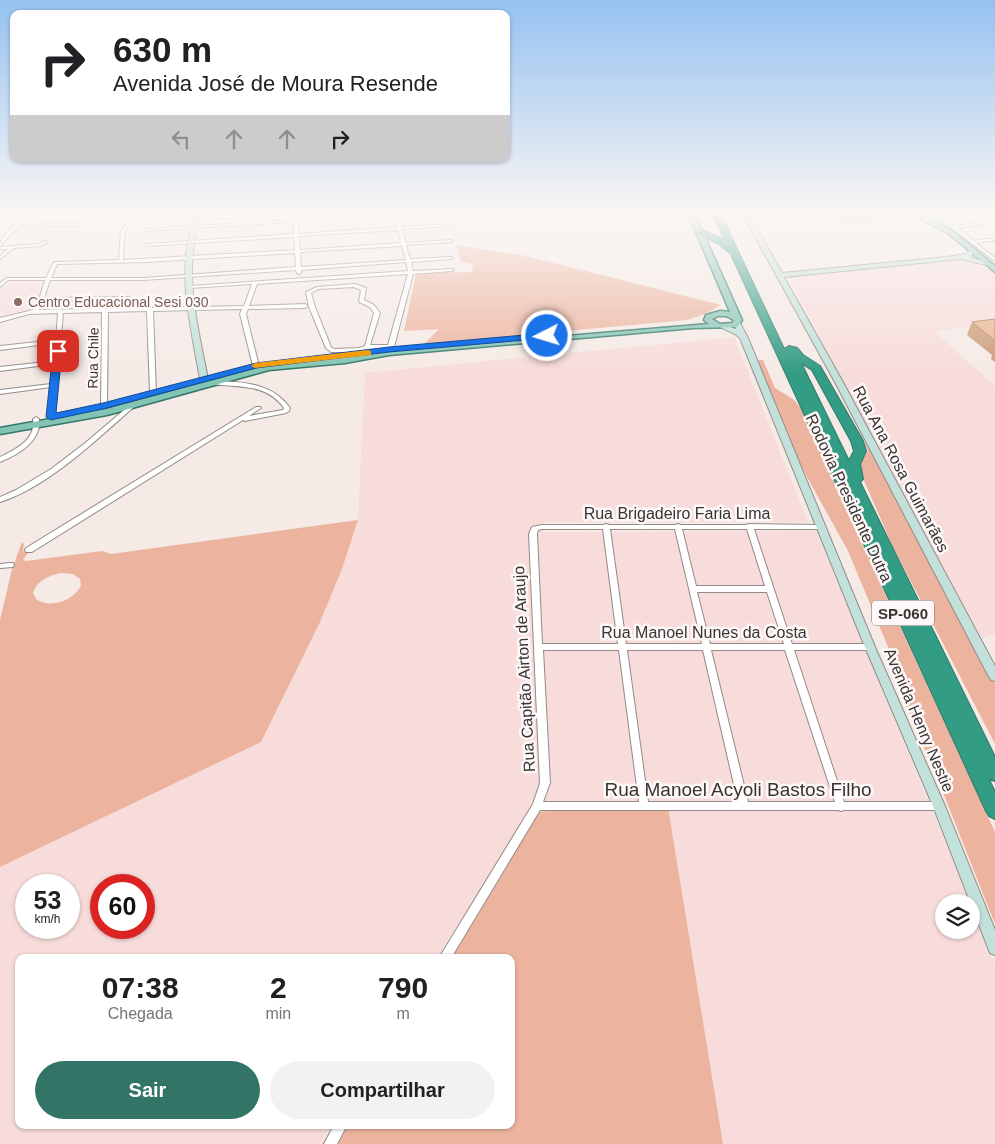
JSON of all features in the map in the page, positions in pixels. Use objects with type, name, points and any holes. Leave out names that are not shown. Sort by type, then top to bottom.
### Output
[{"type":"highway","name":"Rodovia Presidente Dutra","points":[[741,266],[995,811]]},
{"type":"highway","name":"Rodovia Presidente Dutra","points":[[750,266],[995,774]]},
{"type":"highway","points":[[787,343],[799,357],[816,368],[857,441],[860,451],[854,470],[864,504]]},
{"type":"highway","points":[[962,704],[995,753]]},
{"type":"main road","points":[[714,266],[737,320]]},
{"type":"main road","points":[[0,425],[37,422],[51,417],[133,405],[256,366],[390,349],[694,323],[727,307],[729,303]]},
{"type":"main road","points":[[712,315],[727,314],[737,320]]},
{"type":"main road","points":[[712,315],[711,323],[720,326]]},
{"type":"main road","points":[[0,431],[106,409],[153,393],[269,368],[345,360],[390,349],[720,326],[737,320]]},
{"type":"main road","points":[[244,374],[253,370],[256,366]]},
{"type":"street","points":[[35,312],[42,300],[48,273],[53,266]]},
{"type":"street","points":[[189,266],[188,276],[206,382],[258,388],[276,394],[287,408],[286,411],[280,414],[240,420]]},
{"type":"street","points":[[0,286],[8,280],[47,281],[188,276],[335,266]]},
{"type":"street","points":[[368,345],[377,313],[372,306],[361,301],[364,289],[362,286],[316,288],[308,292],[312,307],[329,348],[340,352],[360,350],[368,345],[390,349],[411,272],[409,266]]},
{"type":"street","name":"Rua Ana Rosa Guimarães","points":[[776,266],[995,677]]},
{"type":"street","points":[[781,275],[866,266]]},
{"type":"street","points":[[299,269],[300,280]]},
{"type":"street","points":[[190,287],[452,270]]},
{"type":"street","points":[[255,283],[242,314],[256,366]]},
{"type":"street","points":[[42,300],[129,298]]},
{"type":"street","points":[[1,318],[35,312],[305,306]]},
{"type":"street","name":"Rua Chile","points":[[105,310],[106,409]]},
{"type":"street","points":[[150,310],[153,393]]},
{"type":"street","points":[[51,417],[61,311]]},
{"type":"street","name":"Avenida Henry Nestie","points":[[737,320],[820,527],[939,806],[995,948]]},
{"type":"street","points":[[720,326],[738,332],[745,338]]},
{"type":"street","points":[[0,348],[58,341]]},
{"type":"street","points":[[0,369],[56,362]]},
{"type":"street","points":[[228,384],[244,374]]},
{"type":"street","points":[[0,392],[54,385]]},
{"type":"street","points":[[0,500],[36,482],[133,405]]},
{"type":"street","points":[[29,550],[258,408]]},
{"type":"street","points":[[106,409],[115,416],[115,420]]},
{"type":"street","points":[[0,460],[22,447],[33,437],[37,422]]},
{"type":"street","points":[[606,526],[644,806]]},
{"type":"street","name":"Rua Brigadeiro Faria Lima","points":[[535,529],[542,527],[606,526],[820,527]]},
{"type":"street","points":[[678,526],[744,806]]},
{"type":"street","points":[[749,526],[841,806]]},
{"type":"street","name":"Rua Capitão Airton de Araujo","points":[[446,954],[537,806],[544,782],[535,529]]},
{"type":"street","points":[[0,566],[10,565]]},
{"type":"street","points":[[692,589],[770,589]]},
{"type":"street","name":"Rua Manoel Nunes da Costa","points":[[538,647],[870,647]]},
{"type":"street","name":"Rua Manoel Acyoli Bastos Filho","points":[[537,806],[939,806]]},
{"type":"street","points":[[330,1144],[339,1129]]},
{"type":"shaded area","points":[[473,266],[567,266],[721,305],[705,314],[687,320],[424,344],[439,329],[404,331],[416,273],[472,272]]},
{"type":"shaded area","points":[[902,266],[982,266],[995,273],[995,325],[934,331],[995,386],[995,634],[981,638],[788,277]]},
{"type":"shaded area","name":"Centro Educacional Sesi 030","points":[[10,281],[40,282],[40,295],[33,308],[6,316],[0,312],[0,290]]},
{"type":"shaded area","points":[[734,337],[808,522],[545,522],[544,532],[816,531],[967,894],[935,894],[935,939],[980,939],[980,927],[995,963],[995,1144],[723,1144],[668,807],[532,807],[439,954],[15,954],[15,1129],[329,1129],[320,1144],[0,1144],[0,867],[261,742],[342,569],[358,520],[365,373]]},
{"type":"shaded area","points":[[757,360],[763,360],[775,388],[794,400],[804,412],[837,490],[995,832],[995,924],[936,775],[900,693],[888,647],[848,551],[781,430]]},
{"type":"shaded area","points":[[865,443],[868,443],[995,684],[995,744],[893,547],[859,469],[860,462],[868,451]]},
{"type":"shaded area","points":[[358,520],[342,569],[320,622],[261,742],[0,867],[0,620],[12,569],[22,542],[24,544],[23,551],[28,553],[23,560],[26,561],[102,551],[111,554]],"holes":[[[60,573],[73,574],[80,579],[81,586],[73,596],[54,603],[42,602],[36,599],[33,593],[37,585],[44,579]]]},
{"type":"shaded area","points":[[644,806],[668,807],[723,1144],[322,1144],[332,1129],[515,1129],[515,954],[443,954],[533,812]]},
{"type":"building","points":[[995,319],[995,341],[972,322]]},
{"type":"slow traffic","points":[[255,366],[368,353]]},
{"type":"place","name":"Centro Educacional Sesi 030","points":[[18,302]]},
{"type":"route","points":[[58,351],[51,417],[104,406],[256,366],[344,357],[389,350],[547,336]]}]
